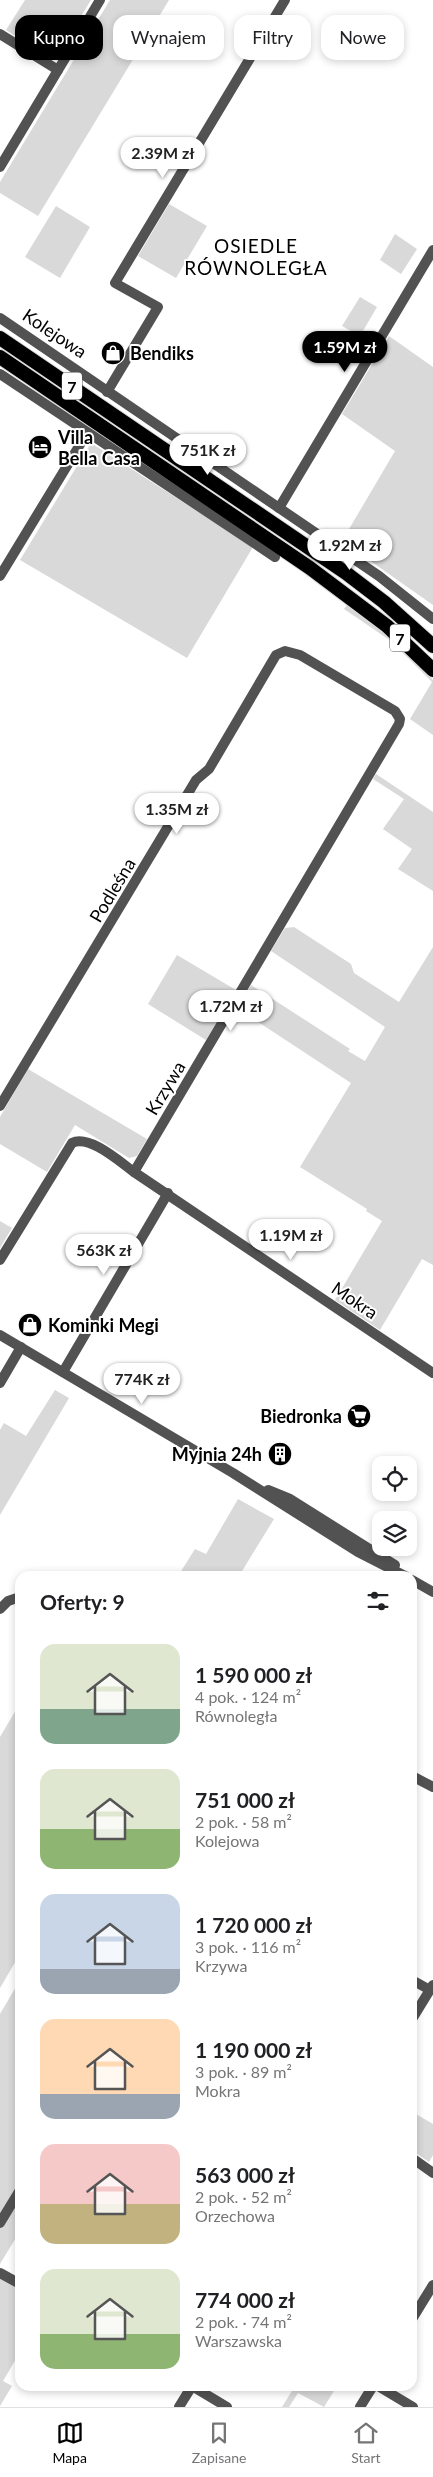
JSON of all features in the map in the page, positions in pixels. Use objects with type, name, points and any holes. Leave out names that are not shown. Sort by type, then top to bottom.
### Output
[{"type":"highway","name":"Kolejowa","points":[[0,338],[346,573],[384,602],[433,646]]},
{"type":"highway","name":"7","points":[[0,358],[310,568],[387,626],[433,670]]},
{"type":"highway","points":[[274,557],[310,568]]},
{"type":"street","points":[[0,167],[100,0]]},
{"type":"street","points":[[107,392],[158,308],[115,283],[285,0]]},
{"type":"street","points":[[0,34],[58,70]]},
{"type":"street","points":[[279,508],[433,250]]},
{"type":"street","name":"Kolejowa","points":[[0,318],[379,576],[433,619]]},
{"type":"street","points":[[1,375],[274,557]]},
{"type":"street","points":[[0,576],[87,433]]},
{"type":"street","name":"Podleśna","points":[[0,1106],[196,780],[209,769],[276,655],[285,650],[300,655],[395,711]]},
{"type":"street","name":"Krzywa","points":[[134,1172],[399,724],[400,719],[395,711]]},
{"type":"street","points":[[0,1260],[72,1143],[78,1140],[91,1143],[134,1172]]},
{"type":"street","name":"Mokra","points":[[134,1172],[168,1193],[433,1373]]},
{"type":"street","points":[[63,1372],[168,1193]]},
{"type":"street","points":[[0,1335],[250,1483],[290,1499],[396,1571]]},
{"type":"street","points":[[0,1383],[21,1347]]},
{"type":"street","points":[[368,1552],[399,1571]]},
{"type":"street","points":[[417,1582],[433,1592]]},
{"type":"street","points":[[0,1609],[8,1600],[15,1598]]},
{"type":"street","points":[[417,1779],[433,1787]]},
{"type":"street","points":[[417,1982],[432,1988],[417,2011]]},
{"type":"street","points":[[417,2162],[433,2173]]},
{"type":"street","points":[[0,2223],[15,2198]]},
{"type":"street","points":[[0,2273],[15,2281]]},
{"type":"street","points":[[417,2314],[429,2301],[433,2285]]},
{"type":"street","points":[[180,2407],[189,2391]]},
{"type":"street","points":[[200,2391],[227,2407]]},
{"type":"street","points":[[360,2407],[370,2391]]},
{"type":"street","points":[[386,2391],[413,2407]]},
{"type":"shaded area","points":[[25,0],[91,0],[82,15],[16,15]]},
{"type":"shaded area","points":[[110,0],[169,0],[160,15],[113,15],[113,60],[133,60],[38,216],[0,193],[0,182],[74,60],[103,60],[103,15],[101,15]]},
{"type":"shaded area","points":[[15,16],[15,36],[6,30]]},
{"type":"shaded area","points":[[169,204],[207,226],[176,278],[138,256]]},
{"type":"shaded area","points":[[56,206],[90,227],[60,278],[25,257]]},
{"type":"shaded area","points":[[395,234],[417,249],[401,274],[380,260]]},
{"type":"shaded area","points":[[360,297],[377,307],[360,336],[342,326]]},
{"type":"shaded area","points":[[389,336],[433,367],[433,605],[342,541],[395,451],[342,414]]},
{"type":"shaded area","points":[[91,443],[253,547],[187,658],[20,560]]},
{"type":"shaded area","points":[[347,605],[386,634],[433,680],[433,735],[410,719],[432,682],[391,641],[344,609]]},
{"type":"shaded area","points":[[376,774],[433,812],[433,891],[398,869],[412,849],[383,829],[404,799],[373,779]]},
{"type":"shaded area","points":[[294,927],[351,964],[354,973],[399,1002],[433,947],[433,1265],[422,1259],[380,1330],[335,1300],[382,1221],[366,1211],[367,1209],[300,1167],[351,1083],[237,1008],[251,985],[350,1049],[348,1051],[365,1061],[385,1027],[271,951],[285,928]]},
{"type":"shaded area","points":[[177,955],[236,990],[206,1040],[148,1004]]},
{"type":"shaded area","points":[[28,1069],[147,1139],[137,1156],[129,1158],[75,1125],[47,1172],[0,1144],[0,1117]]},
{"type":"shaded area","points":[[0,1221],[12,1228],[0,1248]]},
{"type":"shaded area","points":[[55,1390],[69,1398],[0,1515],[0,1430],[4,1423],[26,1436]]},
{"type":"shaded area","points":[[238,1499],[274,1519],[242,1571],[181,1571],[195,1549],[206,1554]]},
{"type":"shaded area","points":[[15,1712],[15,1962],[0,1988],[0,1737]]},
{"type":"shaded area","points":[[15,1988],[15,2194],[0,2219],[0,2014]]},
{"type":"shaded area","points":[[417,2115],[433,2124],[433,2155],[429,2162],[417,2154]]},
{"type":"shaded area","points":[[15,2202],[15,2239],[0,2264],[0,2228]]},
{"type":"shaded area","points":[[0,2277],[15,2286],[15,2361],[3,2381],[12,2386],[0,2406]]},
{"type":"shaded area","points":[[292,2391],[334,2391],[324,2407],[298,2393],[289,2407],[282,2407]]},
{"type":"place","name":"Bendiks","points":[[113,353]]},
{"type":"place","name":"Villa Bella Casa","points":[[40,447]]},
{"type":"place","name":"Kominki Megi","points":[[30,1325]]},
{"type":"place","name":"Biedronka","points":[[359,1416]]},
{"type":"place","name":"Myjnia 24h","points":[[280,1454]]},
{"type":"district","name":"OSIEDLE RÓWNOLEGŁA","points":[[256,256]]}]
